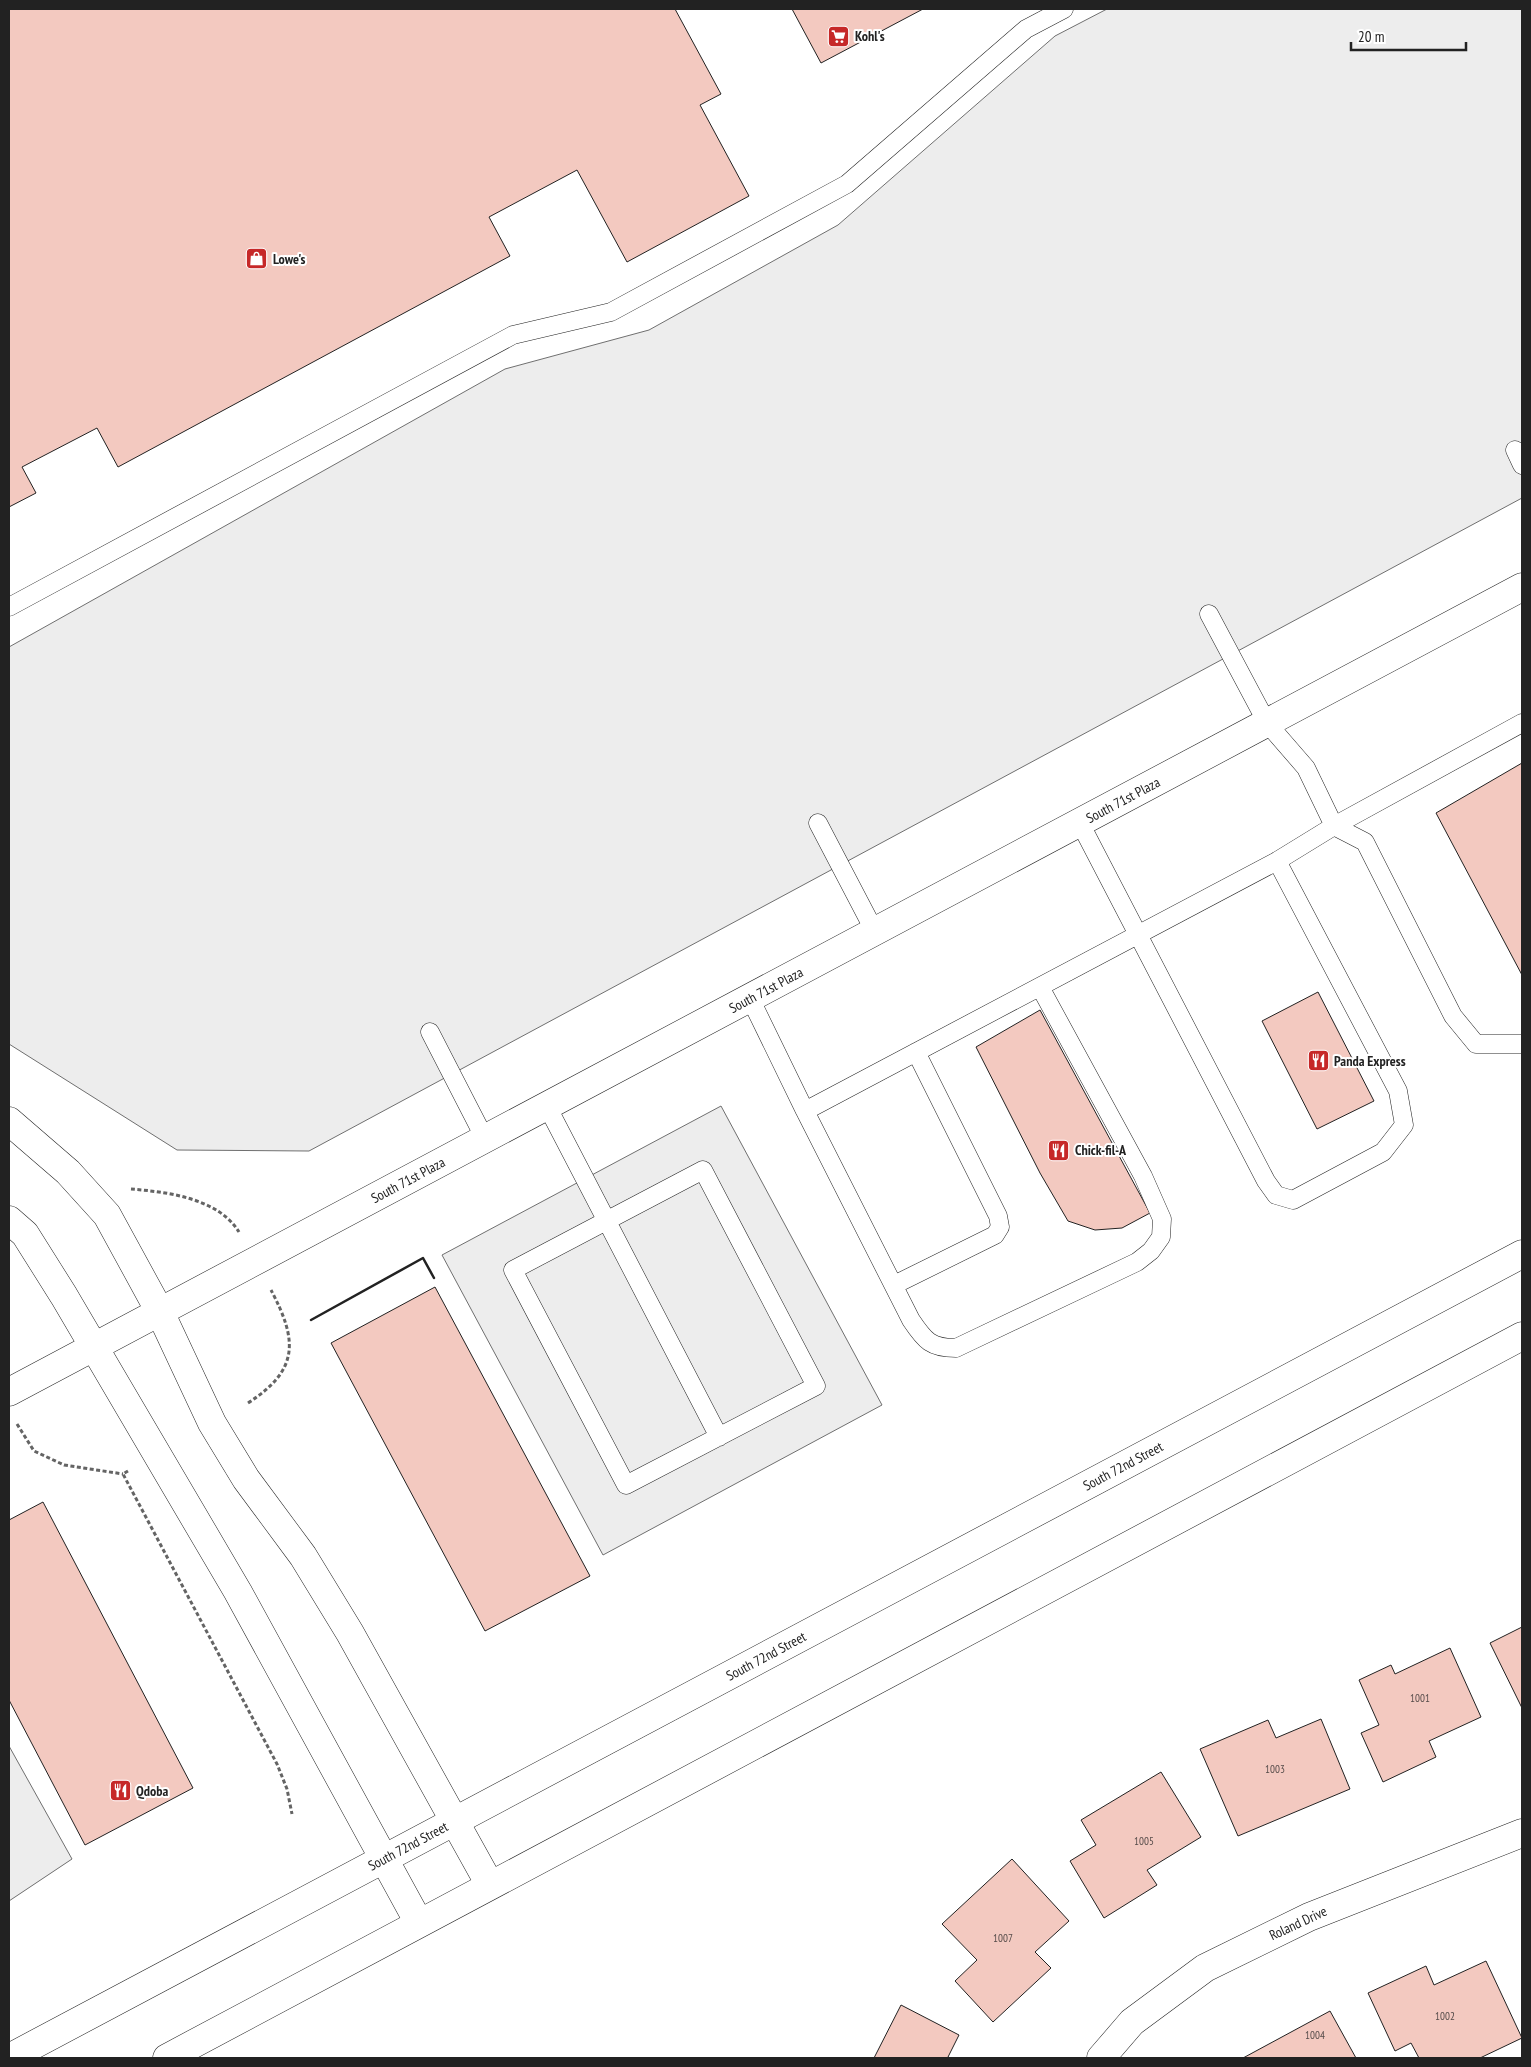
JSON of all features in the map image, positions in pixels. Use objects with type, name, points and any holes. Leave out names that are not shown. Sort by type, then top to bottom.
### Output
[{"type":"street","name":"South 71st Plaza","points":[[9,1392],[1522,587]]},
{"type":"street","points":[[9,1121],[68,1172],[107,1215],[160,1312],[212,1423],[246,1480],[308,1563],[350,1633],[490,1885]]},
{"type":"street","points":[[9,1220],[25,1234],[64,1296],[92,1347],[238,1592],[419,1923]]},
{"type":"street","name":"South 72nd Street","points":[[9,2058],[1522,1254]]},
{"type":"street","points":[[167,2058],[1522,1336]]},
{"type":"street","name":"Roland Drive","points":[[1102,2058],[1132,2022],[1205,1968],[1309,1917],[1520,1840]]},
{"type":"lane","points":[[9,607],[513,335],[611,312],[847,184],[1026,29],[1064,9]]},
{"type":"lane","points":[[1209,614],[1267,723],[1306,768],[1334,826],[1365,842],[1453,1016],[1476,1044],[1522,1044]]},
{"type":"lane","points":[[805,1111],[1277,861],[1334,826],[1522,723]]},
{"type":"lane","points":[[1080,823],[1266,1181],[1276,1195],[1293,1200],[1383,1152],[1404,1124],[1398,1092],[1277,861]]},
{"type":"lane","points":[[818,824],[875,932]]},
{"type":"lane","points":[[750,998],[805,1111],[922,1336],[939,1348],[956,1348],[1137,1262],[1151,1251],[1161,1236],[1162,1219],[1143,1176],[1040,987]]},
{"type":"lane","points":[[430,1032],[485,1139]]},
{"type":"lane","points":[[894,1285],[990,1237],[1000,1227],[998,1216],[916,1052]]},
{"type":"lane","points":[[547,1106],[719,1437]]},
{"type":"lane","points":[[703,1170],[816,1386],[626,1485],[513,1270],[607,1221],[703,1170]]},
{"type":"path","points":[[15,1420],[34,1451],[64,1465],[123,1474],[131,1468]]},
{"type":"path","points":[[123,1474],[277,1764],[287,1789],[292,1814]]},
{"type":"shaded area","points":[[1107,9],[1522,9],[1522,498],[309,1151],[177,1150],[9,1044],[9,647],[505,369],[649,330],[838,225],[1055,36]]},
{"type":"shaded area","points":[[721,1106],[882,1405],[603,1555],[442,1255]]},
{"type":"shaded area","points":[[9,1746],[72,1859],[9,1901]]},
{"type":"building","name":"Lowe's","points":[[9,9],[675,9],[721,94],[700,105],[749,196],[627,262],[577,170],[489,217],[510,256],[118,467],[97,428],[22,467],[36,493],[9,507]]},
{"type":"building","name":"Kohl's","points":[[792,9],[923,9],[821,63]]},
{"type":"building","points":[[1522,763],[1522,975],[1436,813]]},
{"type":"building","name":"Panda Express","points":[[1318,992],[1374,1101],[1317,1129],[1262,1021]]},
{"type":"building","points":[[1040,1010],[1150,1213],[1122,1228],[1095,1230],[1068,1221],[1040,1173],[976,1047]]},
{"type":"building","points":[[435,1287],[590,1576],[485,1631],[331,1343]]},
{"type":"building","points":[[43,1502],[193,1788],[85,1845],[9,1700],[9,1520]]},
{"type":"building","points":[[1522,1627],[1522,1708],[1490,1643]]},
{"type":"building","points":[[1450,1648],[1481,1717],[1429,1741],[1436,1757],[1383,1782],[1361,1733],[1379,1725],[1359,1680],[1391,1665],[1395,1674]]},
{"type":"building","points":[[1321,1719],[1350,1789],[1238,1836],[1200,1749],[1268,1720],[1276,1738]]},
{"type":"building","points":[[1161,1772],[1201,1837],[1147,1870],[1157,1885],[1104,1918],[1070,1861],[1096,1845],[1081,1820]]},
{"type":"building","points":[[1012,1859],[1069,1921],[1035,1952],[1051,1968],[993,2022],[955,1981],[977,1960],[942,1924]]},
{"type":"building","points":[[1486,1961],[1522,2038],[1480,2058],[1419,2058],[1411,2043],[1395,2051],[1368,1993],[1426,1966],[1434,1985]]},
{"type":"building","points":[[901,2005],[959,2035],[948,2057],[951,2058],[874,2058]]},
{"type":"building","points":[[1330,2011],[1356,2058],[1243,2058]]},
{"type":"wall","points":[[311,1320],[423,1258],[434,1278]]},
{"type":"place","name":"Kohl's","points":[[839,36]]},
{"type":"place","name":"Lowe's","points":[[257,259]]},
{"type":"place","name":"Panda Express","points":[[1318,1061]]},
{"type":"place","name":"Chick-fil-A","points":[[1059,1150]]},
{"type":"place","name":"Qdoba","points":[[120,1791]]}]
